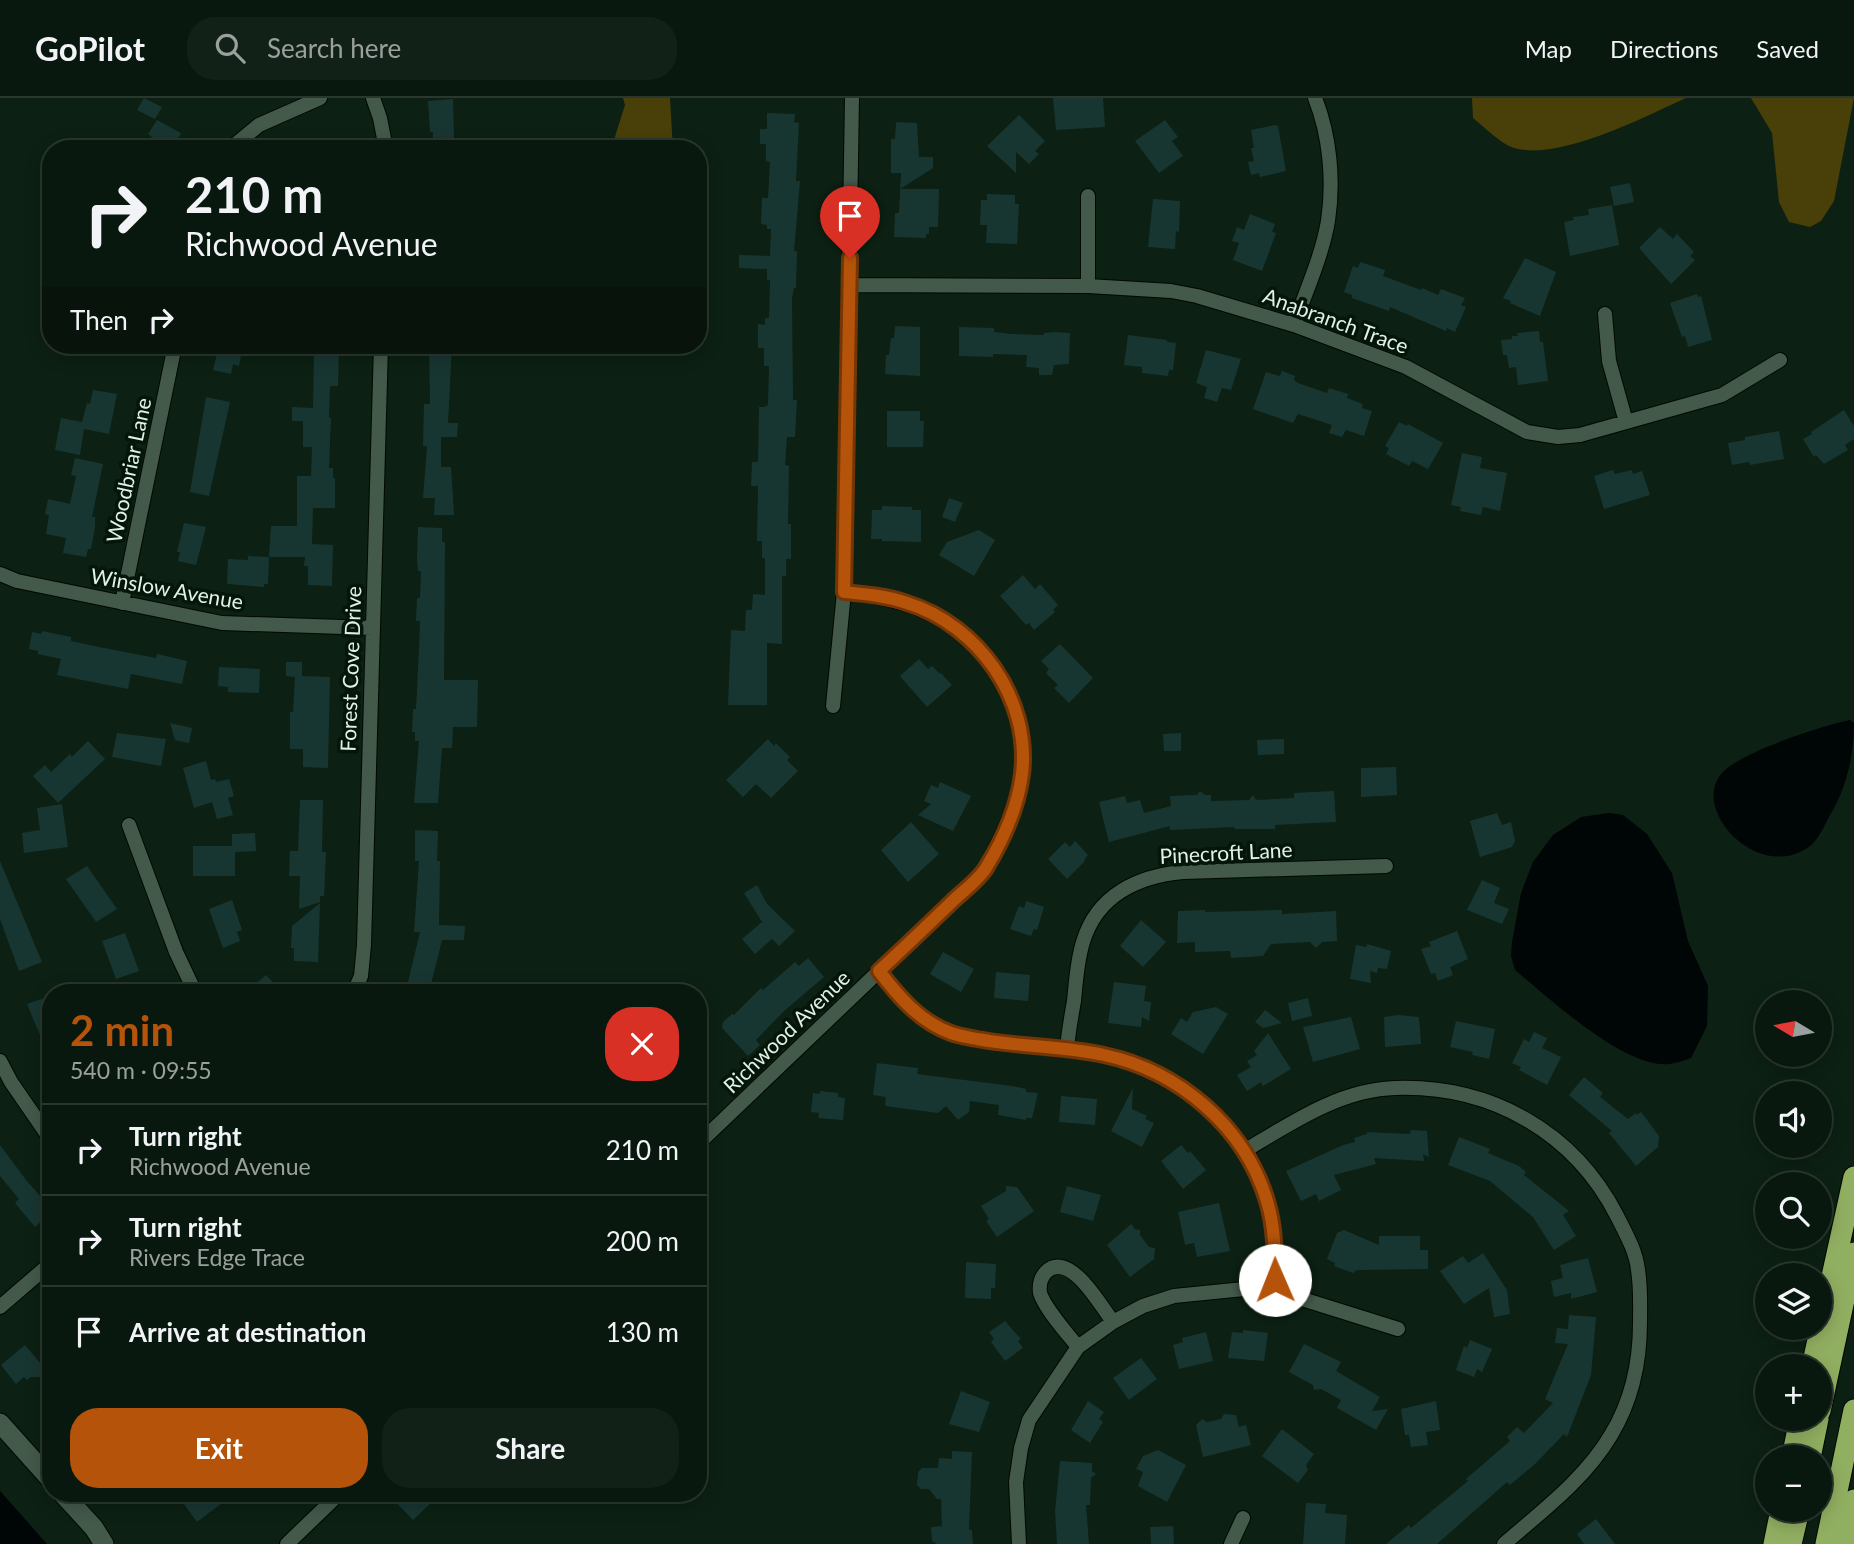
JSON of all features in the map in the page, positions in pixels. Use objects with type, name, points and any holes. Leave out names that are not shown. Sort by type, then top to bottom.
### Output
[{"type":"highway","points":[[1815,1354],[1854,1177]]},
{"type":"highway","points":[[1832,1355],[1854,1253]]},
{"type":"highway","points":[[1826,1544],[1854,1410]]},
{"type":"highway","points":[[1845,1544],[1854,1500]]},
{"type":"highway","points":[[1774,1544],[1779,1522]]},
{"type":"highway","points":[[1791,1544],[1796,1522]]},
{"type":"street","points":[[241,140],[259,125],[320,98]]},
{"type":"street","points":[[373,98],[384,140]]},
{"type":"street","points":[[833,706],[844,592],[852,98]]},
{"type":"street","points":[[1294,325],[1328,220],[1330,158],[1325,128],[1315,98]]},
{"type":"street","points":[[1088,196],[1088,286]]},
{"type":"street","name":"Anabranch Trace","points":[[849,285],[1088,286],[1171,291],[1197,296],[1294,325],[1406,367],[1527,432],[1558,437],[1580,435],[1722,395],[1780,360]]},
{"type":"street","points":[[1605,314],[1609,362],[1626,422]]},
{"type":"street","name":"Woodbriar Lane","points":[[122,603],[173,354]]},
{"type":"street","name":"Forest Cove Drive","points":[[357,984],[364,945],[382,354]]},
{"type":"street","name":"Winslow Avenue","points":[[0,575],[122,603],[222,622],[372,628]]},
{"type":"street","name":"Richwood Avenue","points":[[707,1135],[985,870],[1013,814],[1022,774],[1023,744],[1008,689],[982,651],[967,635],[946,621],[908,603],[844,592]]},
{"type":"street","points":[[129,825],[176,952],[191,984]]},
{"type":"street","name":"Pinecroft Lane","points":[[1067,1050],[1083,941],[1093,918],[1112,897],[1128,885],[1160,874],[1183,872],[1386,866]]},
{"type":"street","points":[[879,971],[899,998],[926,1020],[951,1033],[1001,1043],[1104,1055],[1161,1074],[1199,1101],[1246,1150],[1267,1201],[1273,1229],[1273,1293]]},
{"type":"street","points":[[0,1060],[22,1101],[42,1128]]},
{"type":"street","points":[[1246,1150],[1302,1117],[1347,1098],[1370,1091],[1395,1088],[1430,1089],[1496,1104],[1539,1127],[1578,1159],[1607,1198],[1632,1245],[1638,1269],[1640,1345],[1635,1374],[1612,1435],[1590,1465],[1567,1490],[1504,1544]]},
{"type":"street","points":[[1078,1347],[1041,1295],[1039,1284],[1049,1269],[1059,1267],[1072,1271],[1113,1322]]},
{"type":"street","points":[[0,1307],[42,1271]]},
{"type":"street","points":[[1019,1544],[1016,1482],[1029,1420],[1078,1347],[1113,1322],[1143,1306],[1174,1296],[1244,1289],[1299,1298],[1398,1329]]},
{"type":"street","points":[[0,1423],[42,1470]]},
{"type":"street","points":[[70,1502],[94,1528],[104,1544]]},
{"type":"street","points":[[287,1544],[331,1502]]},
{"type":"street","points":[[1231,1544],[1242,1518]]},
{"type":"shaded area","points":[[623,98],[670,98],[672,140],[614,140],[625,105]]},
{"type":"shaded area","points":[[1472,98],[1686,98],[1597,137],[1572,145],[1525,150],[1507,145],[1473,118]]},
{"type":"shaded area","points":[[1751,98],[1854,98],[1834,201],[1821,221],[1810,227],[1789,222],[1779,202],[1772,133]]},
{"type":"shaded area","points":[[1850,720],[1854,723],[1854,735],[1845,782],[1836,804],[1813,843],[1791,855],[1771,856],[1751,849],[1735,838],[1722,822],[1715,805],[1714,788],[1722,773],[1763,749]]},
{"type":"shaded area","points":[[1609,813],[1623,815],[1647,834],[1672,873],[1688,941],[1708,986],[1707,1026],[1691,1058],[1675,1063],[1652,1063],[1610,1044],[1515,970],[1511,956],[1521,893],[1533,862],[1553,835],[1581,817]]},
{"type":"shaded area","points":[[0,1491],[47,1544],[0,1544]]},
{"type":"building","points":[[144,98],[162,107],[155,119],[137,110]]},
{"type":"building","points":[[1053,98],[1103,98],[1105,127],[1056,130]]},
{"type":"building","points":[[453,99],[454,140],[433,140],[428,101]]},
{"type":"building","points":[[767,113],[795,114],[794,122],[799,123],[796,181],[800,181],[794,251],[797,251],[796,288],[792,298],[793,400],[797,400],[795,437],[787,437],[785,465],[789,466],[788,524],[791,524],[791,559],[786,559],[786,576],[782,576],[782,644],[767,643],[767,705],[728,705],[731,630],[745,631],[746,610],[752,610],[753,594],[765,595],[765,558],[762,558],[762,541],[757,541],[758,486],[751,486],[752,462],[758,462],[759,407],[768,405],[769,366],[764,366],[764,348],[758,348],[758,324],[765,325],[765,318],[769,318],[770,280],[767,280],[767,269],[739,268],[739,255],[770,256],[771,229],[761,224],[762,198],[768,198],[770,162],[766,161],[766,144],[760,144],[760,129],[767,129]]},
{"type":"building","points":[[1019,115],[1045,141],[1035,151],[1039,154],[1029,164],[1016,152],[1016,173],[987,146]]},
{"type":"building","points":[[157,120],[181,133],[178,140],[150,140],[152,137],[148,134]]},
{"type":"building","points":[[1165,120],[1178,137],[1172,141],[1183,156],[1159,173],[1135,141]]},
{"type":"building","points":[[896,122],[917,123],[919,157],[933,157],[933,168],[900,189],[901,173],[891,173],[891,139],[895,139]]},
{"type":"building","points":[[1278,126],[1286,171],[1260,177],[1259,173],[1251,175],[1248,162],[1254,161],[1251,148],[1254,148],[1251,130]]},
{"type":"building","points":[[1630,183],[1634,202],[1614,206],[1610,187]]},
{"type":"building","points":[[900,189],[939,189],[938,227],[929,227],[926,238],[894,237]]},
{"type":"building","points":[[987,194],[1015,195],[1015,204],[1019,204],[1017,244],[986,243],[987,225],[980,225],[981,200],[987,200]]},
{"type":"building","points":[[1153,199],[1180,201],[1179,232],[1176,231],[1175,249],[1148,247]]},
{"type":"building","points":[[1612,205],[1619,245],[1570,256],[1564,222],[1574,220],[1573,217],[1589,215],[1588,209]]},
{"type":"building","points":[[1250,214],[1275,224],[1272,232],[1276,233],[1262,271],[1233,260],[1239,243],[1232,241],[1237,227],[1244,230]]},
{"type":"building","points":[[1660,227],[1673,239],[1677,234],[1694,252],[1690,256],[1695,260],[1671,284],[1639,248]]},
{"type":"building","points":[[1525,258],[1556,272],[1540,316],[1503,298]]},
{"type":"building","points":[[1360,262],[1385,270],[1383,276],[1421,290],[1422,288],[1438,295],[1441,289],[1465,298],[1461,305],[1466,307],[1455,332],[1447,328],[1446,331],[1390,307],[1389,311],[1352,298],[1352,295],[1344,292],[1353,266],[1358,268]]},
{"type":"building","points":[[1697,294],[1698,297],[1701,296],[1712,340],[1688,347],[1670,303]]},
{"type":"building","points":[[895,326],[920,327],[920,376],[885,374],[886,355],[889,355]]},
{"type":"building","points":[[959,327],[994,328],[994,332],[1011,334],[1070,333],[1069,364],[1054,365],[1052,375],[1039,375],[1039,368],[1026,367],[1027,355],[959,356]]},
{"type":"building","points":[[1539,331],[1548,381],[1518,385],[1516,367],[1509,368],[1507,355],[1503,355],[1501,340],[1512,339],[1512,336],[1518,336],[1517,333]]},
{"type":"building","points":[[1128,335],[1176,343],[1173,370],[1169,370],[1168,376],[1142,373],[1142,367],[1124,365]]},
{"type":"building","points":[[1206,350],[1241,359],[1231,390],[1222,388],[1217,402],[1204,398],[1207,387],[1196,383]]},
{"type":"building","points":[[217,354],[241,354],[239,366],[233,364],[231,374],[213,370]]},
{"type":"building","points":[[314,354],[339,354],[338,386],[330,386],[329,418],[329,468],[333,468],[335,478],[335,508],[313,508],[312,544],[333,545],[332,586],[308,585],[305,557],[269,557],[271,526],[297,526],[297,476],[311,476],[312,447],[303,447],[303,421],[292,421],[292,407],[313,408]]},
{"type":"building","points":[[429,354],[452,354],[448,423],[458,423],[457,437],[441,437],[441,467],[451,467],[454,515],[434,515],[435,498],[423,498],[427,446],[423,446],[424,404],[430,404]]},
{"type":"building","points":[[1282,371],[1295,376],[1294,380],[1298,383],[1327,393],[1329,388],[1348,394],[1347,398],[1372,411],[1364,436],[1346,430],[1342,437],[1329,433],[1332,425],[1298,414],[1293,423],[1253,409],[1266,372],[1280,376]]},
{"type":"building","points":[[93,390],[117,394],[109,434],[84,429],[80,455],[55,450],[61,418],[82,422]]},
{"type":"building","points":[[206,397],[230,402],[209,496],[190,492]]},
{"type":"building","points":[[1844,410],[1854,426],[1854,439],[1845,445],[1848,450],[1824,464],[1816,455],[1814,457],[1803,439]]},
{"type":"building","points":[[887,411],[920,411],[920,421],[924,421],[923,447],[887,447]]},
{"type":"building","points":[[1399,422],[1443,443],[1428,469],[1412,461],[1409,466],[1386,454],[1389,448],[1385,446]]},
{"type":"building","points":[[1779,431],[1784,459],[1732,465],[1728,443]]},
{"type":"building","points":[[1462,453],[1482,457],[1480,468],[1507,473],[1500,511],[1483,507],[1481,515],[1460,511],[1461,507],[1451,505]]},
{"type":"building","points":[[75,458],[103,464],[92,517],[95,517],[95,527],[91,549],[88,549],[86,557],[63,553],[66,538],[46,534],[49,515],[45,514],[48,499],[70,504],[76,476],[71,475]]},
{"type":"building","points":[[1613,470],[1615,474],[1642,471],[1650,495],[1604,509],[1594,476]]},
{"type":"building","points":[[949,498],[963,503],[955,522],[942,517]]},
{"type":"building","points":[[882,506],[921,510],[921,542],[871,539],[872,510],[882,510]]},
{"type":"building","points":[[184,523],[206,527],[196,565],[178,561],[180,552],[177,552]]},
{"type":"building","points":[[418,527],[442,528],[442,542],[445,542],[444,680],[478,680],[477,727],[453,727],[452,748],[442,748],[438,803],[414,803],[419,741],[415,741],[415,732],[412,732],[413,709],[416,709],[420,621],[416,621],[421,571],[418,571],[417,559]]},
{"type":"building","points":[[979,530],[995,540],[974,576],[939,555],[947,542]]},
{"type":"building","points":[[248,556],[269,557],[268,584],[264,584],[264,587],[227,584],[228,559],[248,560]]},
{"type":"building","points":[[1023,575],[1035,589],[1040,584],[1058,605],[1053,610],[1055,612],[1034,630],[1029,623],[1026,625],[1000,596]]},
{"type":"building","points":[[42,631],[99,647],[156,658],[157,654],[187,661],[182,684],[131,674],[128,689],[57,675],[61,659],[29,649],[32,632],[41,634]]},
{"type":"building","points":[[1060,644],[1093,678],[1069,703],[1054,688],[1058,685],[1046,673],[1049,669],[1041,661]]},
{"type":"building","points":[[919,659],[928,669],[932,666],[941,673],[952,685],[927,707],[900,676]]},
{"type":"building","points":[[286,662],[302,662],[302,676],[330,677],[328,768],[303,767],[303,749],[290,749],[290,712],[293,712],[295,677],[286,676]]},
{"type":"building","points":[[219,667],[260,669],[259,693],[228,692],[228,687],[218,686]]},
{"type":"building","points":[[170,723],[192,728],[189,743],[175,740]]},
{"type":"building","points":[[117,733],[166,739],[161,766],[112,757]]},
{"type":"building","points":[[1181,733],[1181,751],[1164,751],[1163,734]]},
{"type":"building","points":[[768,739],[790,757],[787,760],[798,771],[771,798],[756,784],[743,797],[726,780]]},
{"type":"building","points":[[1284,739],[1284,754],[1258,755],[1257,740]]},
{"type":"building","points":[[88,741],[105,759],[58,803],[33,776],[45,765],[51,772]]},
{"type":"building","points":[[206,761],[211,780],[215,779],[216,782],[229,779],[234,796],[228,798],[233,815],[217,819],[212,802],[194,808],[183,768]]},
{"type":"building","points":[[1396,767],[1397,795],[1361,797],[1361,768]]},
{"type":"building","points":[[940,782],[971,796],[953,831],[918,815],[931,804],[924,801],[931,785],[938,788]]},
{"type":"building","points":[[1200,791],[1211,795],[1211,801],[1249,800],[1253,795],[1256,800],[1294,798],[1294,793],[1334,791],[1336,822],[1275,825],[1275,829],[1234,827],[1170,830],[1170,826],[1109,842],[1099,802],[1125,796],[1127,803],[1140,800],[1144,813],[1171,806],[1170,796],[1197,795]]},
{"type":"building","points":[[300,800],[323,800],[322,852],[326,852],[324,896],[320,896],[320,902],[299,909],[300,876],[289,876],[290,851],[298,851]]},
{"type":"building","points":[[62,804],[68,847],[24,853],[22,833],[40,830],[37,808]]},
{"type":"building","points":[[1497,813],[1502,825],[1511,822],[1515,841],[1512,847],[1480,857],[1470,821]]},
{"type":"building","points":[[911,822],[939,854],[908,882],[881,850]]},
{"type":"building","points":[[415,830],[438,831],[439,925],[465,926],[464,940],[442,940],[431,984],[407,984],[420,932],[414,932],[419,861],[415,861]]},
{"type":"building","points":[[255,833],[256,851],[235,852],[235,876],[193,876],[193,846],[232,846],[232,834]]},
{"type":"building","points":[[1075,841],[1088,855],[1067,879],[1048,859],[1065,842],[1070,847]]},
{"type":"building","points":[[0,861],[42,962],[19,971],[0,919]]},
{"type":"building","points":[[87,866],[117,909],[96,922],[66,879]]},
{"type":"building","points":[[1482,880],[1500,888],[1494,903],[1509,909],[1502,924],[1467,910]]},
{"type":"building","points":[[757,885],[767,904],[795,931],[779,946],[772,939],[755,954],[742,939],[762,922],[744,893]]},
{"type":"building","points":[[232,900],[242,930],[237,932],[240,941],[223,948],[209,909]]},
{"type":"building","points":[[1026,901],[1044,907],[1037,930],[1034,929],[1031,936],[1010,929],[1019,906],[1024,908]]},
{"type":"building","points":[[320,903],[318,962],[294,961],[294,948],[291,948],[292,926]]},
{"type":"building","points":[[1282,910],[1282,914],[1336,911],[1337,941],[1322,942],[1316,948],[1310,942],[1271,944],[1263,956],[1231,958],[1230,951],[1195,952],[1195,942],[1177,943],[1178,911]]},
{"type":"building","points":[[1141,920],[1166,942],[1143,967],[1120,946]]},
{"type":"building","points":[[1457,931],[1468,959],[1450,967],[1453,975],[1438,981],[1435,973],[1431,974],[1421,949],[1431,946],[1429,942]]},
{"type":"building","points":[[125,933],[139,971],[116,979],[102,941]]},
{"type":"building","points":[[1367,944],[1391,951],[1387,969],[1378,968],[1377,973],[1370,971],[1371,983],[1350,979],[1356,945],[1366,947]]},
{"type":"building","points":[[943,952],[974,969],[961,992],[930,974]]},
{"type":"building","points":[[808,958],[824,977],[784,1011],[756,1040],[760,1045],[748,1056],[722,1028],[723,1022],[795,962],[799,966]]},
{"type":"building","points":[[996,972],[1030,975],[1028,1001],[994,998]]},
{"type":"building","points":[[266,975],[274,984],[255,984]]},
{"type":"building","points":[[1114,982],[1146,986],[1144,1001],[1151,1002],[1149,1021],[1142,1017],[1141,1027],[1108,1023]]},
{"type":"building","points":[[1308,998],[1312,1016],[1292,1021],[1288,1003]]},
{"type":"building","points":[[42,999],[42,1040],[27,1004]]},
{"type":"building","points":[[1216,1007],[1228,1014],[1203,1054],[1171,1034],[1181,1018],[1187,1022],[1193,1012]]},
{"type":"building","points":[[1265,1010],[1282,1023],[1263,1028],[1255,1022]]},
{"type":"building","points":[[1351,1017],[1360,1049],[1313,1062],[1303,1027]]},
{"type":"building","points":[[1384,1017],[1419,1017],[1421,1044],[1385,1047]]},
{"type":"building","points":[[1456,1021],[1495,1029],[1489,1059],[1450,1047]]},
{"type":"building","points":[[1534,1032],[1547,1038],[1542,1048],[1561,1057],[1547,1085],[1519,1070],[1521,1067],[1512,1063],[1524,1039],[1529,1042]]},
{"type":"building","points":[[1268,1033],[1291,1069],[1263,1086],[1261,1082],[1247,1091],[1237,1075],[1251,1067],[1247,1061],[1257,1055],[1254,1051]]},
{"type":"building","points":[[877,1063],[918,1068],[917,1074],[1012,1086],[1026,1089],[1026,1092],[1038,1093],[1032,1118],[1026,1120],[998,1115],[999,1105],[970,1101],[969,1112],[958,1120],[946,1106],[938,1113],[885,1106],[886,1097],[873,1095]]},
{"type":"building","points":[[1584,1077],[1603,1093],[1600,1097],[1628,1119],[1641,1112],[1659,1136],[1658,1147],[1636,1166],[1609,1133],[1612,1131],[1569,1095]]},
{"type":"building","points":[[1133,1088],[1132,1109],[1147,1116],[1145,1119],[1154,1123],[1142,1147],[1111,1131]]},
{"type":"building","points":[[820,1091],[838,1093],[838,1097],[845,1098],[843,1120],[818,1118],[819,1113],[811,1112],[813,1093],[820,1094]]},
{"type":"building","points":[[1061,1096],[1097,1099],[1095,1125],[1059,1122]]},
{"type":"building","points":[[1411,1130],[1427,1131],[1429,1157],[1423,1154],[1424,1161],[1374,1158],[1376,1164],[1334,1175],[1341,1190],[1319,1201],[1316,1194],[1301,1201],[1286,1171],[1355,1142],[1354,1138],[1367,1132],[1410,1134]]},
{"type":"building","points":[[1459,1137],[1490,1149],[1488,1153],[1519,1166],[1526,1172],[1524,1175],[1569,1211],[1563,1215],[1576,1236],[1554,1250],[1533,1217],[1490,1181],[1448,1165]]},
{"type":"building","points":[[0,1145],[42,1198],[42,1221],[35,1227],[15,1203],[19,1199],[0,1176]]},
{"type":"building","points":[[1181,1145],[1188,1153],[1190,1151],[1206,1170],[1183,1189],[1161,1161]]},
{"type":"building","points":[[1006,1186],[1017,1187],[1034,1211],[997,1237],[986,1221],[989,1219],[981,1206],[1006,1191]]},
{"type":"building","points":[[1067,1186],[1101,1195],[1093,1221],[1060,1212]]},
{"type":"building","points":[[1219,1203],[1230,1251],[1197,1257],[1194,1243],[1185,1245],[1178,1212]]},
{"type":"building","points":[[1131,1224],[1140,1230],[1140,1235],[1149,1247],[1155,1248],[1154,1259],[1130,1277],[1107,1245]]},
{"type":"building","points":[[1344,1230],[1379,1245],[1379,1236],[1420,1236],[1420,1250],[1428,1250],[1428,1269],[1357,1270],[1353,1273],[1334,1266],[1335,1263],[1327,1259],[1337,1233]]},
{"type":"building","points":[[1483,1253],[1507,1290],[1510,1314],[1494,1317],[1489,1288],[1464,1304],[1440,1271],[1463,1256],[1468,1263]]},
{"type":"building","points":[[1588,1258],[1597,1292],[1571,1299],[1571,1293],[1554,1297],[1551,1281],[1563,1278],[1560,1265]]},
{"type":"building","points":[[966,1262],[996,1264],[995,1288],[991,1288],[991,1299],[965,1298]]},
{"type":"building","points":[[1569,1315],[1596,1317],[1591,1375],[1567,1437],[1564,1434],[1536,1463],[1510,1485],[1507,1482],[1437,1544],[1386,1544],[1409,1525],[1411,1528],[1468,1481],[1466,1479],[1510,1441],[1507,1437],[1517,1427],[1524,1433],[1553,1403],[1545,1399],[1568,1344],[1555,1343],[1557,1328],[1568,1329]]},
{"type":"building","points":[[1005,1321],[1021,1339],[1018,1341],[1023,1348],[1005,1361],[991,1342],[994,1339],[989,1332]]},
{"type":"building","points":[[1243,1330],[1268,1333],[1264,1361],[1228,1358],[1232,1332],[1243,1333]]},
{"type":"building","points":[[1206,1332],[1213,1361],[1179,1369],[1173,1345],[1183,1342],[1182,1338]]},
{"type":"building","points":[[1470,1340],[1492,1349],[1482,1372],[1477,1369],[1474,1377],[1456,1370],[1464,1346],[1467,1348]]},
{"type":"building","points":[[1304,1344],[1341,1362],[1336,1371],[1380,1397],[1372,1411],[1388,1409],[1376,1430],[1337,1408],[1341,1400],[1321,1389],[1314,1390],[1313,1385],[1289,1372]]},
{"type":"building","points":[[25,1345],[42,1365],[42,1375],[27,1380],[24,1377],[16,1384],[1,1365]]},
{"type":"building","points":[[1141,1358],[1157,1379],[1129,1400],[1113,1378]]},
{"type":"building","points":[[961,1391],[990,1402],[979,1432],[949,1424]]},
{"type":"building","points":[[1088,1401],[1104,1412],[1099,1419],[1103,1422],[1090,1443],[1071,1430]]},
{"type":"building","points":[[1436,1401],[1440,1430],[1426,1432],[1428,1445],[1411,1447],[1409,1435],[1405,1435],[1401,1409]]},
{"type":"building","points":[[1224,1414],[1236,1415],[1239,1427],[1246,1425],[1251,1445],[1203,1457],[1196,1425],[1202,1419],[1207,1422],[1221,1419]]},
{"type":"building","points":[[1282,1429],[1314,1454],[1306,1465],[1308,1470],[1298,1483],[1262,1456]]},
{"type":"building","points":[[1158,1450],[1186,1465],[1167,1502],[1138,1486],[1143,1472],[1136,1469],[1143,1456]]},
{"type":"building","points":[[952,1451],[972,1452],[969,1530],[972,1530],[973,1544],[937,1544],[932,1541],[931,1527],[942,1526],[941,1499],[937,1499],[929,1489],[921,1489],[917,1485],[918,1472],[922,1468],[938,1468],[939,1458],[952,1459]]},
{"type":"building","points":[[1060,1461],[1092,1463],[1092,1471],[1096,1474],[1091,1478],[1090,1505],[1086,1505],[1089,1544],[1057,1544],[1055,1511]]},
{"type":"building","points":[[183,1502],[221,1502],[222,1503],[197,1522]]},
{"type":"building","points":[[396,1502],[432,1502],[413,1520]]},
{"type":"building","points":[[1306,1503],[1326,1504],[1325,1513],[1347,1515],[1345,1544],[1303,1544]]},
{"type":"building","points":[[1596,1519],[1615,1544],[1584,1544],[1577,1534]]},
{"type":"building","points":[[1173,1526],[1174,1544],[1151,1544],[1150,1527]]},
{"type":"route","points":[[850,258],[844,592],[908,603],[946,621],[967,635],[982,651],[1008,689],[1023,744],[1022,774],[1013,814],[985,870],[879,971],[899,998],[926,1020],[951,1033],[1001,1043],[1104,1055],[1161,1074],[1191,1094],[1246,1150],[1267,1201],[1273,1229],[1275,1280]]}]
